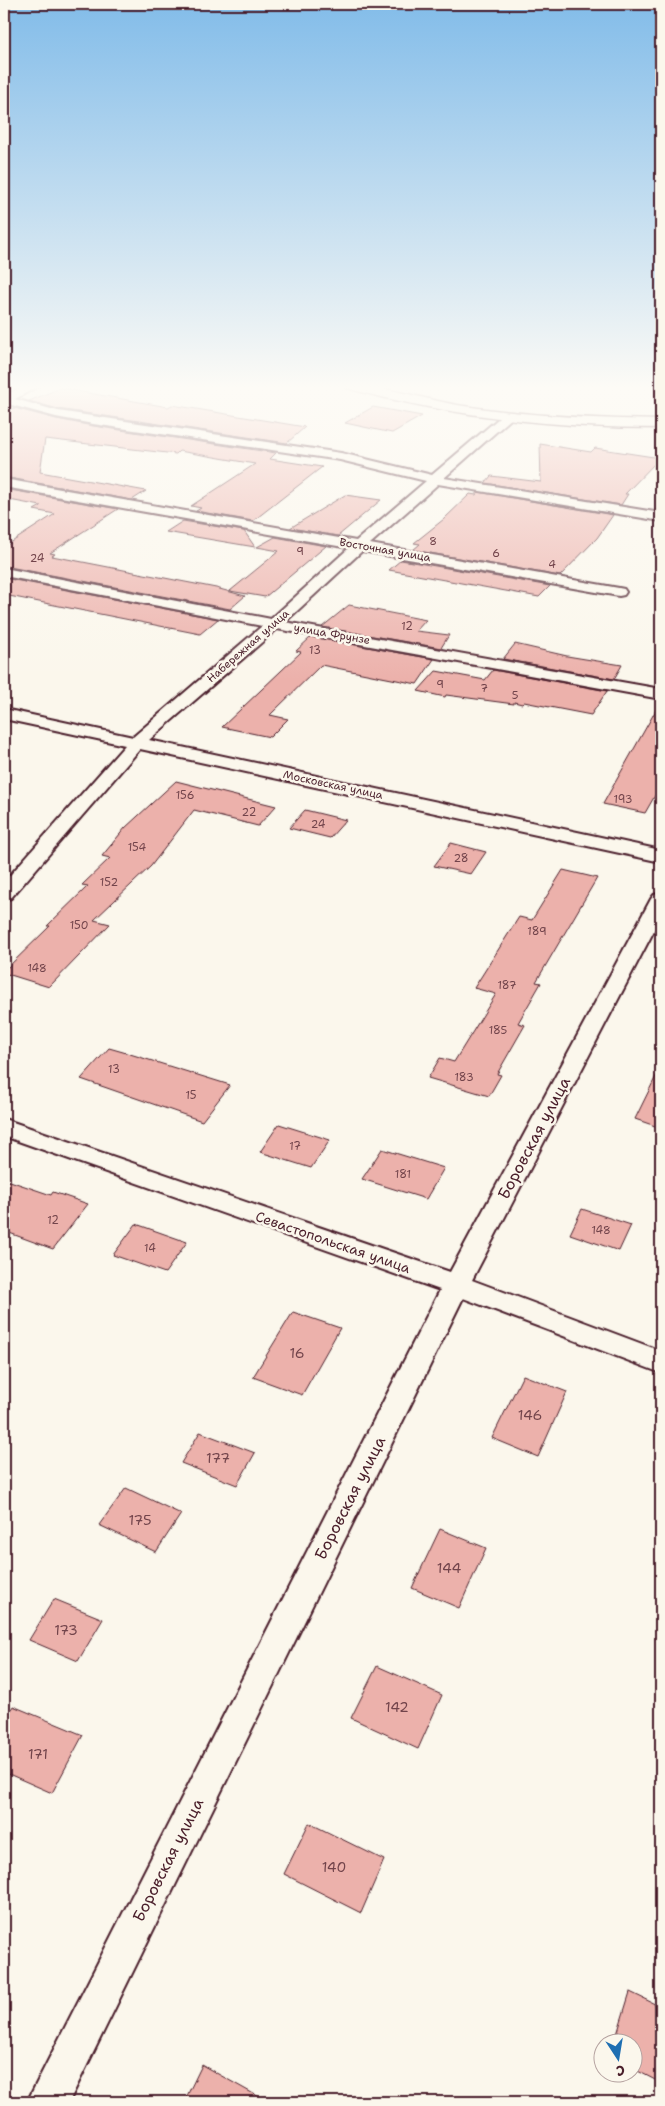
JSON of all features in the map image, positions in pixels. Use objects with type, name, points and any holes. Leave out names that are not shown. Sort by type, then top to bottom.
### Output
[{"type":"street","name":"Восточная улица","points":[[6,483],[619,592]]},
{"type":"street","name":"Набережная улица","points":[[4,894],[137,742],[274,624],[429,483]]},
{"type":"street","points":[[455,483],[498,492],[661,517]]},
{"type":"street","name":"улица Фрунзе","points":[[4,572],[274,624],[661,694]]},
{"type":"street","name":"Московская улица","points":[[4,714],[661,856]]},
{"type":"street","name":"Боровская улица","points":[[47,2102],[456,1285],[661,899]]},
{"type":"street","name":"Севастопольская улица","points":[[4,1127],[456,1285],[661,1362]]},
{"type":"building","points":[[39,483],[103,483],[146,491],[132,500]]},
{"type":"building","points":[[226,483],[301,483],[253,521],[196,511],[201,508],[191,506]]},
{"type":"building","points":[[487,483],[635,483],[625,494],[628,494],[621,505]]},
{"type":"building","points":[[4,489],[118,509],[50,553],[55,554],[52,556],[216,588],[245,596],[230,609],[4,566],[4,547],[55,514],[34,510],[41,506],[4,499]]},
{"type":"building","points":[[478,492],[613,515],[597,538],[560,576],[413,550],[420,544],[414,543],[444,519],[470,494],[476,495]]},
{"type":"building","points":[[345,495],[381,500],[338,536],[290,528]]},
{"type":"building","points":[[183,521],[244,531],[255,547],[166,532]]},
{"type":"building","points":[[275,537],[326,546],[265,597],[230,591],[279,551],[257,547]]},
{"type":"building","points":[[401,560],[550,586],[539,597],[389,570]]},
{"type":"building","points":[[4,578],[218,619],[200,634],[4,595]]},
{"type":"building","points":[[349,605],[426,620],[416,631],[449,635],[441,648],[322,627]]},
{"type":"building","points":[[311,637],[434,659],[417,684],[321,665],[270,715],[288,719],[270,737],[222,727],[301,652],[296,651]]},
{"type":"building","points":[[515,644],[567,656],[622,665],[614,679],[503,659]]},
{"type":"building","points":[[493,670],[607,691],[591,715],[524,702],[522,704],[514,702],[514,704],[446,695],[445,697],[418,691],[436,671],[485,680]]},
{"type":"building","points":[[661,701],[661,785],[645,813],[603,804]]},
{"type":"building","points":[[176,781],[276,806],[258,826],[194,810],[151,866],[94,920],[110,924],[49,987],[4,973],[50,926],[47,926],[88,886],[82,885],[110,858],[102,856],[125,828]]},
{"type":"building","points":[[305,810],[346,820],[330,838],[289,828]]},
{"type":"building","points":[[451,843],[486,852],[471,874],[434,866]]},
{"type":"building","points":[[563,870],[597,878],[536,982],[541,983],[518,1023],[525,1025],[497,1074],[501,1075],[489,1096],[428,1078],[440,1058],[454,1062],[496,994],[474,988],[519,917],[532,920]]},
{"type":"building","points":[[109,1048],[230,1085],[202,1121],[81,1079]]},
{"type":"building","points":[[661,1066],[661,1128],[635,1119]]},
{"type":"building","points":[[279,1124],[330,1140],[311,1168],[260,1152]]},
{"type":"building","points":[[382,1149],[444,1168],[426,1199],[362,1179]]},
{"type":"building","points":[[4,1179],[51,1195],[53,1192],[88,1204],[53,1249],[4,1231]]},
{"type":"building","points":[[582,1209],[631,1225],[619,1251],[570,1234]]},
{"type":"building","points":[[136,1224],[187,1242],[165,1273],[113,1255]]},
{"type":"building","points":[[293,1312],[340,1328],[302,1395],[253,1377]]},
{"type":"building","points":[[523,1375],[567,1392],[538,1457],[492,1438]]},
{"type":"building","points":[[200,1432],[255,1453],[237,1485],[181,1463]]},
{"type":"building","points":[[126,1488],[181,1514],[156,1552],[99,1525]]},
{"type":"building","points":[[440,1529],[486,1548],[459,1608],[412,1588]]},
{"type":"building","points":[[54,1599],[103,1619],[78,1661],[29,1640]]},
{"type":"building","points":[[377,1666],[442,1695],[418,1749],[351,1718]]},
{"type":"building","points":[[13,1706],[83,1735],[52,1793],[4,1772],[4,1721]]},
{"type":"building","points":[[309,1823],[384,1860],[361,1913],[284,1874]]},
{"type":"building","points":[[630,1992],[661,2007],[661,2083],[642,2073],[642,2034],[617,2034]]},
{"type":"building","points":[[202,2065],[268,2102],[184,2102]]}]
